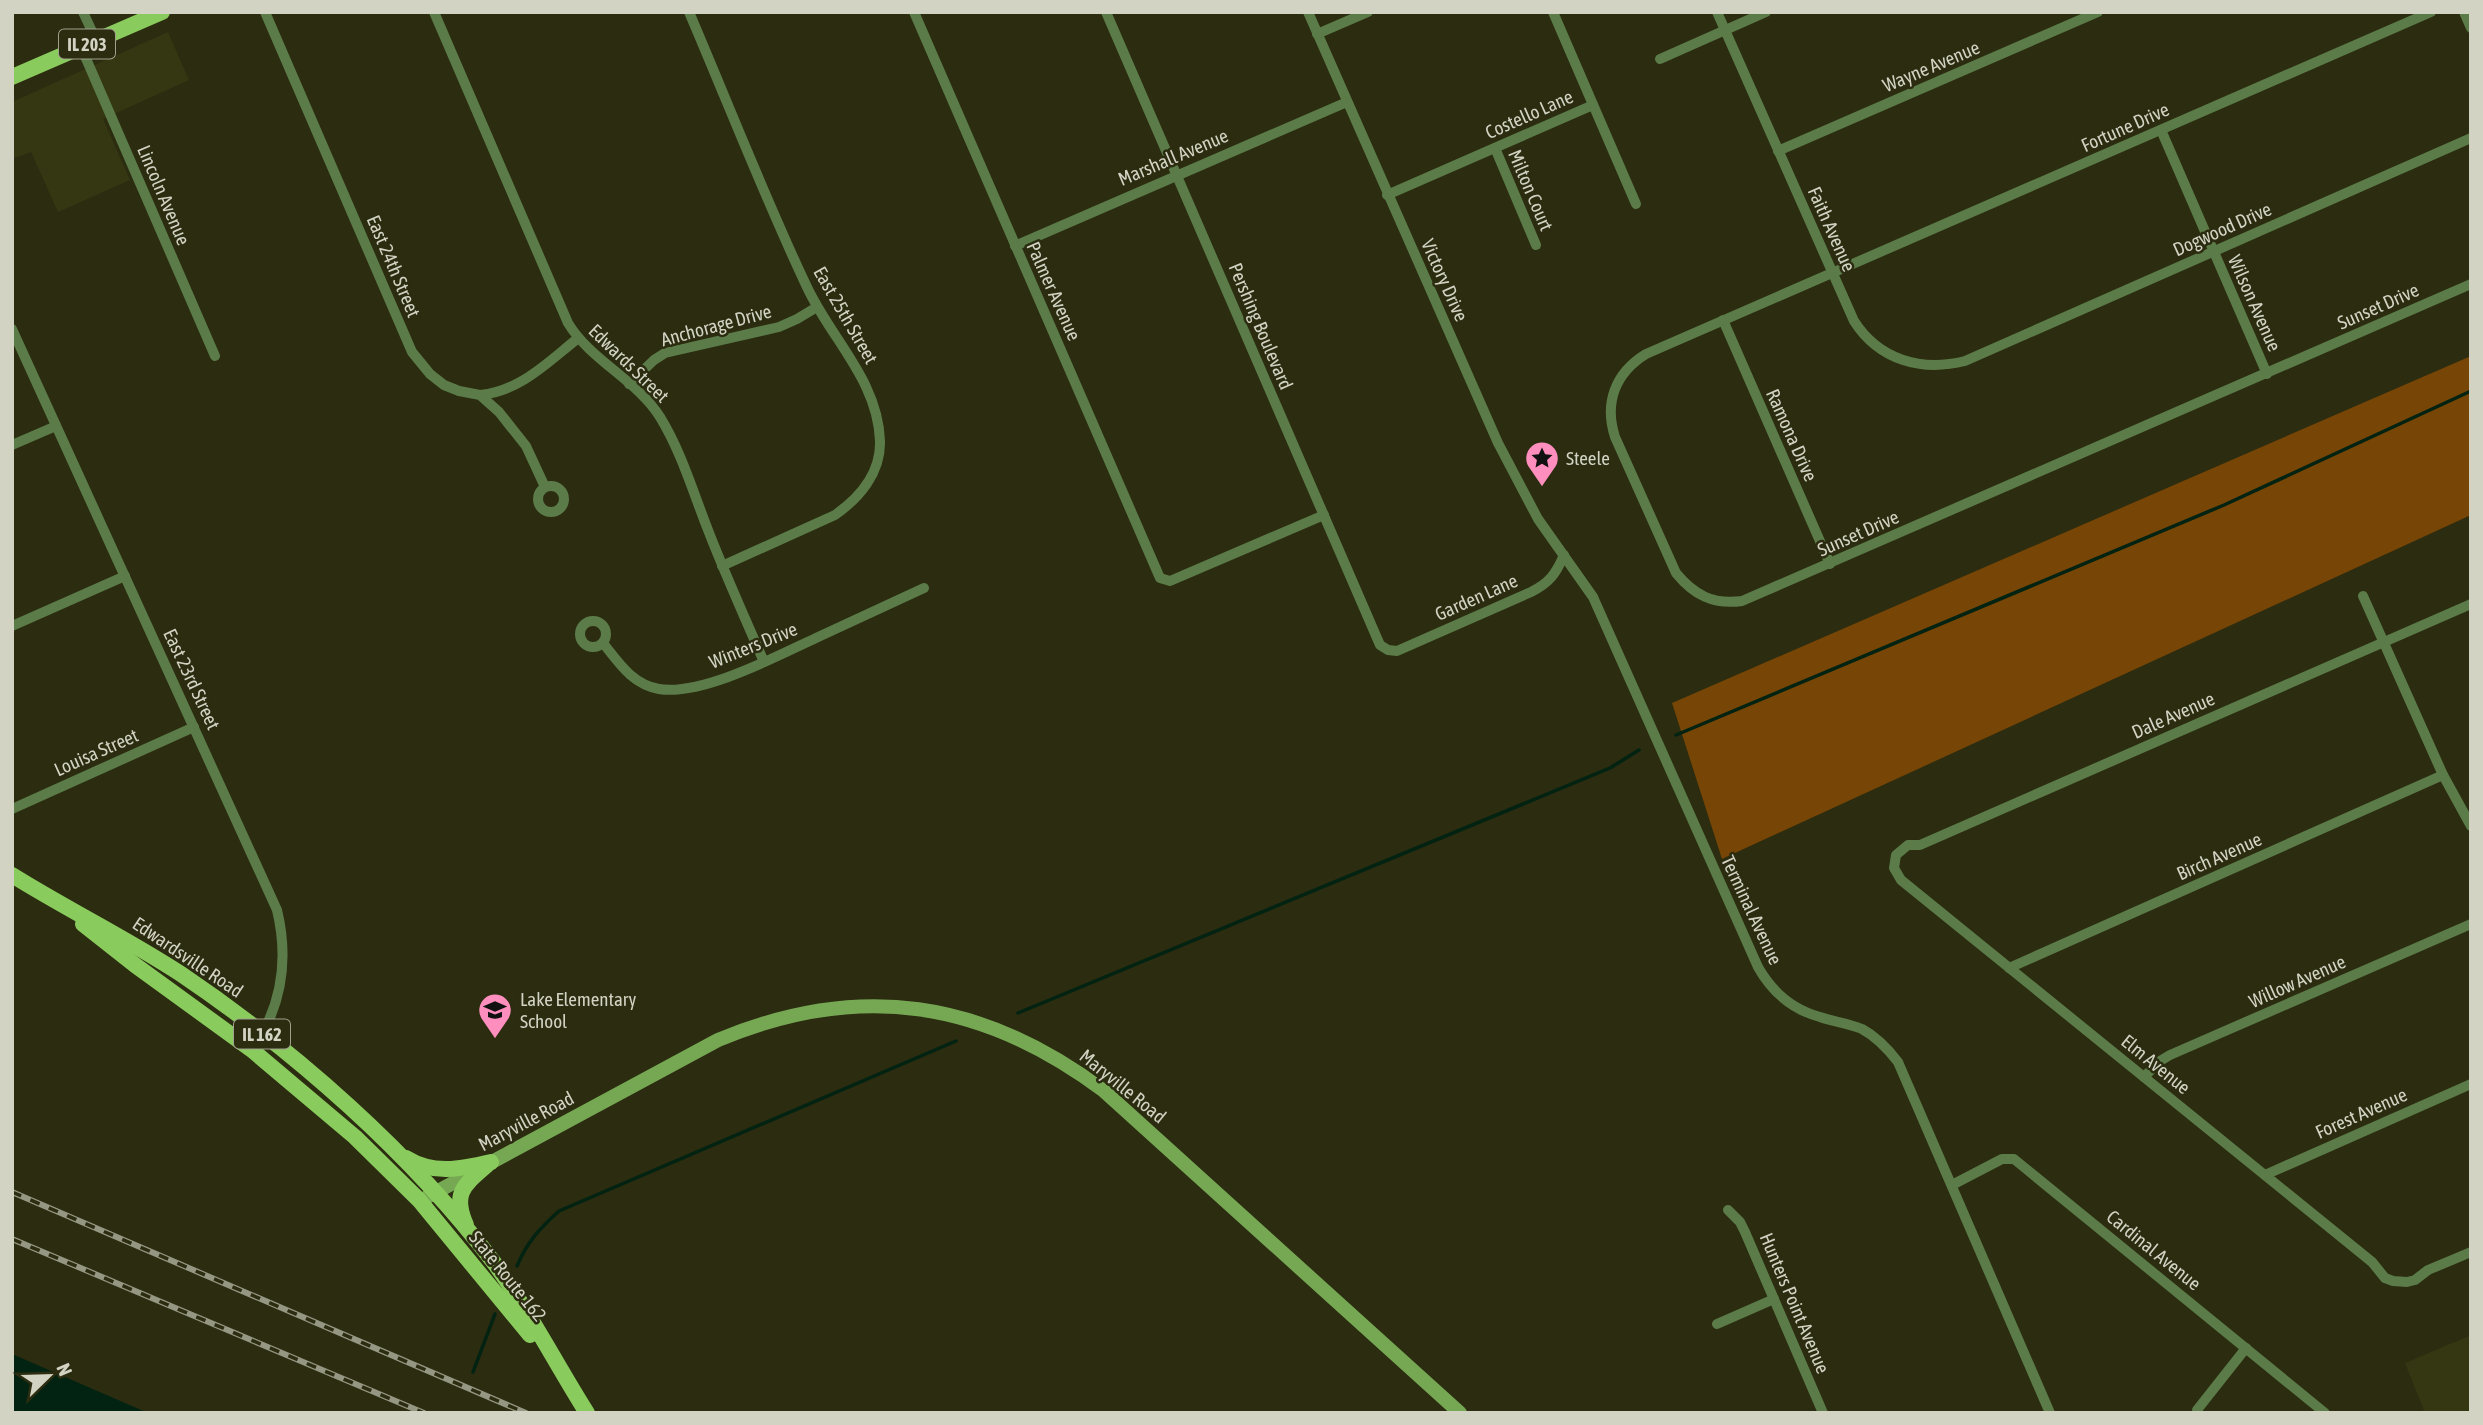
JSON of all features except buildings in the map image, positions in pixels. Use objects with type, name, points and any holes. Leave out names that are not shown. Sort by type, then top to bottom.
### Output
[{"type":"main road","name":"IL 203","points":[[12,77],[162,12]]},
{"type":"main road","name":"Edwardsville Road","points":[[12,875],[65,908],[130,941],[184,976],[262,1034],[337,1096],[394,1152],[426,1197]]},
{"type":"main road","name":"Edwardsville Road","points":[[65,908],[125,958],[252,1049],[426,1197]]},
{"type":"main road","name":"Maryville Road","points":[[426,1197],[718,1040],[775,1019],[799,1013],[856,1006],[921,1009],[956,1016],[992,1027],[1048,1053],[1104,1091],[1460,1413]]},
{"type":"main road","points":[[394,1152],[435,1170],[491,1162]]},
{"type":"main road","points":[[469,1234],[459,1200],[463,1186],[491,1162]]},
{"type":"main road","name":"State Route 162","points":[[426,1197],[469,1234],[516,1295],[587,1413]]},
{"type":"main road","name":"State Route 162","points":[[426,1197],[565,1378]]},
{"type":"street","name":"Lincoln Avenue","points":[[83,12],[89,43],[215,356]]},
{"type":"street","name":"East 24th Street","points":[[265,12],[412,352],[430,374],[444,385],[459,391],[480,394]]},
{"type":"street","name":"Edwards Street","points":[[434,12],[568,323],[578,339],[651,405],[672,437],[722,566],[764,662]]},
{"type":"street","name":"East 25th Street","points":[[689,12],[817,307],[853,361],[871,399],[880,443],[873,471],[858,496],[835,515],[722,566]]},
{"type":"street","name":"Palmer Avenue","points":[[914,12],[1160,578],[1164,581],[1170,580],[1324,515]]},
{"type":"street","name":"Pershing Boulevard","points":[[1106,12],[1380,645],[1388,650]]},
{"type":"street","name":"Victory Drive","points":[[1308,12],[1387,195],[1512,471],[1538,519],[1563,555]]},
{"type":"street","points":[[1317,34],[1368,12]]},
{"type":"street","name":"Costello Lane","points":[[1387,195],[1593,105],[1553,12]]},
{"type":"street","name":"Faith Avenue","points":[[1717,12],[1832,273],[1854,321],[1864,336],[1887,354],[1903,361],[1932,366],[1965,361],[1987,352]]},
{"type":"street","points":[[1660,59],[1766,12]]},
{"type":"street","name":"Wayne Avenue","points":[[1778,151],[2098,12]]},
{"type":"street","name":"Fortune Drive","points":[[1832,273],[2431,12]]},
{"type":"street","points":[[2464,12],[2471,28]]},
{"type":"street","name":"Marshall Avenue","points":[[1015,246],[1347,102]]},
{"type":"street","points":[[1593,105],[1636,204]]},
{"type":"street","name":"Wilson Avenue","points":[[2161,130],[2267,374]]},
{"type":"street","name":"Dogwood Drive","points":[[1987,352],[2471,138]]},
{"type":"street","name":"Milton Court","points":[[1495,148],[1536,245]]},
{"type":"street","name":"Sunset Drive","points":[[1832,273],[1646,354],[1624,371],[1616,383],[1610,406],[1613,430],[1620,449],[1676,573],[1696,593],[1717,601],[1742,601],[2471,284]]},
{"type":"street","name":"Anchorage Drive","points":[[629,384],[665,353],[779,327],[817,307]]},
{"type":"street","name":"Ramona Drive","points":[[1723,320],[1830,564]]},
{"type":"street","name":"East 23rd Street","points":[[12,329],[270,890],[280,920],[284,946],[280,987],[275,1007],[252,1049]]},
{"type":"street","points":[[480,394],[495,393],[520,384],[578,339]]},
{"type":"street","points":[[480,394],[514,428],[526,446],[545,487]]},
{"type":"street","points":[[12,445],[56,426]]},
{"type":"street","name":"Garden Lane","points":[[1388,650],[1397,651],[1541,587],[1558,571],[1563,555]]},
{"type":"street","name":"Terminal Avenue","points":[[1563,555],[1583,581],[1602,614],[1683,803],[1771,988],[1792,1005],[1820,1017],[1864,1030],[1887,1048],[1905,1075],[2050,1413]]},
{"type":"street","points":[[12,626],[125,576]]},
{"type":"street","name":"Winters Drive","points":[[603,643],[626,672],[647,686],[675,690],[704,684],[764,662],[923,588]]},
{"type":"street","points":[[2363,596],[2443,775],[2471,826]]},
{"type":"street","name":"Dale Avenue","points":[[1894,861],[1900,849],[1908,845],[1920,845],[2471,604]]},
{"type":"street","name":"Louisa Street","points":[[12,809],[194,727]]},
{"type":"street","name":"Birch Avenue","points":[[2009,968],[2443,775]]},
{"type":"street","name":"Elm Avenue","points":[[1894,861],[1894,868],[1901,880],[2372,1262],[2385,1278],[2407,1282],[2415,1280],[2427,1270],[2471,1252]]},
{"type":"street","name":"Willow Avenue","points":[[2144,1077],[2160,1060],[2170,1055],[2471,924]]},
{"type":"street","name":"Forest Avenue","points":[[2265,1175],[2471,1084]]},
{"type":"street","name":"Cardinal Avenue","points":[[1952,1185],[2002,1160],[2014,1159],[2325,1413]]},
{"type":"street","name":"Hunters Point Avenue","points":[[1728,1210],[1740,1222],[1823,1413]]},
{"type":"street","points":[[1717,1324],[1774,1299]]},
{"type":"street","points":[[2197,1410],[2246,1348]]},
{"type":"shaded area","points":[[168,32],[189,80],[103,119],[130,180],[58,212],[31,152],[12,159],[12,102]]},
{"type":"shaded area","points":[[2471,356],[2471,515],[1722,859],[1672,703]]},
{"type":"shaded area","points":[[2471,1335],[2471,1413],[2425,1413],[2405,1363]]},
{"type":"shaded area","points":[[12,1354],[148,1413],[12,1413]]},
{"type":"waterway","points":[[1676,735],[2224,505],[2471,391]]},
{"type":"waterway","points":[[1018,1013],[1610,768],[1639,750]]},
{"type":"waterway","points":[[517,1266],[535,1236],[559,1211],[956,1041]]},
{"type":"waterway","points":[[473,1372],[495,1314]]},
{"type":"railway","points":[[12,1192],[526,1413]]},
{"type":"railway","points":[[12,1239],[424,1413]]},
{"type":"place","name":"Steele","points":[[1542,488]]},
{"type":"place","name":"Lake Elementary School","points":[[495,1040]]}]
